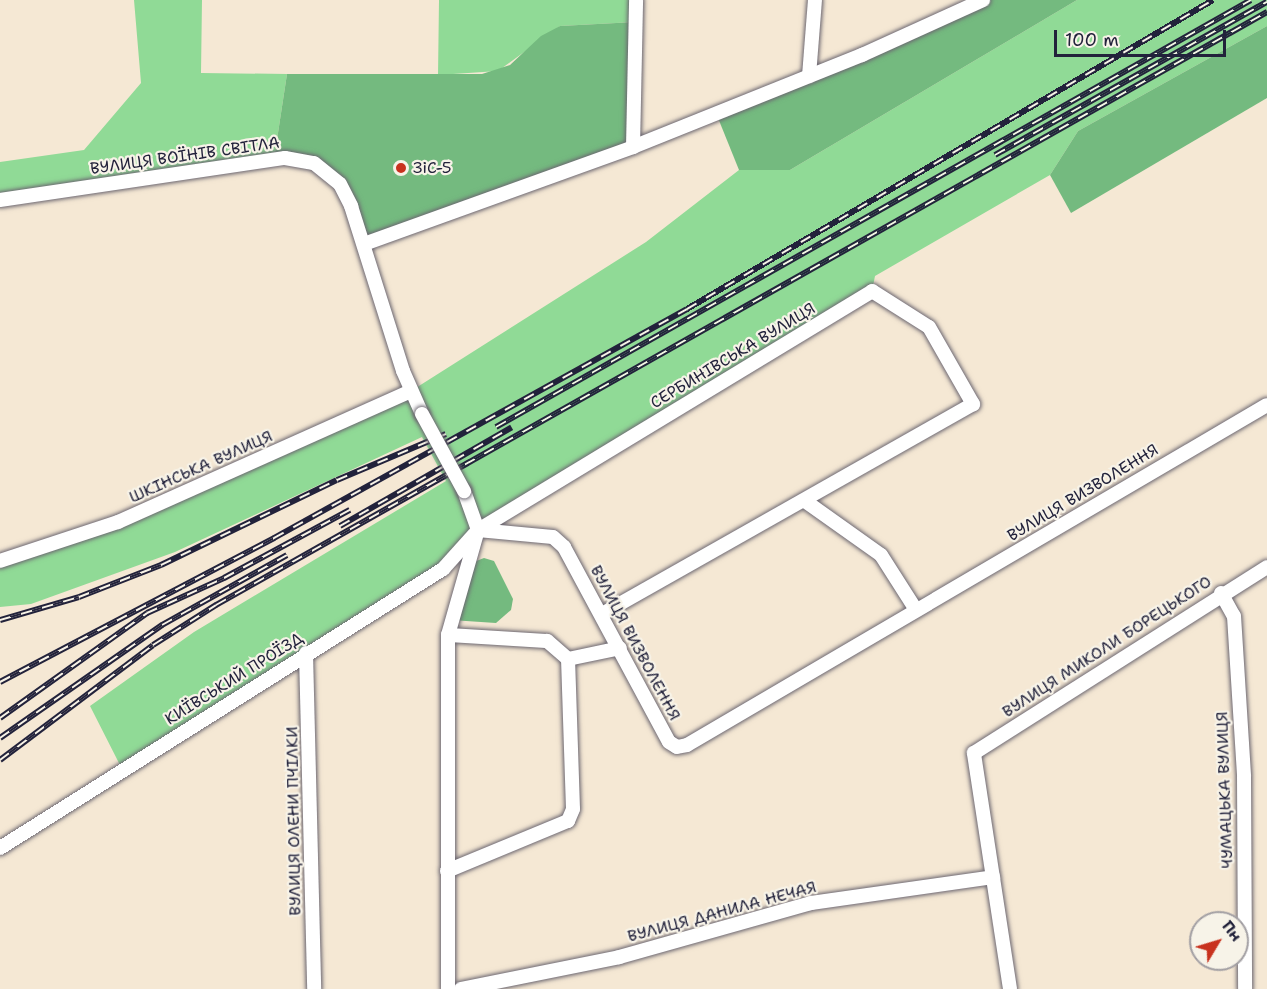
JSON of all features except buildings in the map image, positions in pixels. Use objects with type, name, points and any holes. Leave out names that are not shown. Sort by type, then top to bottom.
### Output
[{"type":"street","points":[[633,147],[636,0]]},
{"type":"street","points":[[809,76],[815,0]]},
{"type":"street","points":[[447,989],[448,635],[478,530],[464,491],[411,391],[364,244],[633,147],[809,76],[983,0]]},
{"type":"street","name":"ВУЛИЦЯ ВОЇНІВ СВІТЛА","points":[[0,200],[296,158],[314,163],[340,184],[364,244]]},
{"type":"street","name":"СЕРБИНІВСЬКА ВУЛИЦЯ","points":[[478,530],[872,291],[929,327],[973,404],[805,501]]},
{"type":"street","name":"ШКІНСЬКА ВУЛИЦЯ","points":[[0,561],[118,522],[411,391]]},
{"type":"street","name":"ВУЛИЦЯ ВИЗВОЛЕННЯ","points":[[478,530],[553,537],[564,548],[602,614],[669,742],[677,747],[1267,405]]},
{"type":"street","points":[[602,614],[805,501],[881,555],[916,610]]},
{"type":"street","name":"КИЇВСЬКИЙ ПРОЇЗД","points":[[0,848],[306,653],[443,569],[478,530]]},
{"type":"street","name":"ВУЛИЦЯ МИКОЛИ БОРЕЦЬКОГО","points":[[993,877],[974,762],[978,749],[1221,593],[1267,567]]},
{"type":"street","name":"ЧУМАЦЬКА ВУЛИЦЯ","points":[[1221,593],[1234,616],[1244,777],[1245,989]]},
{"type":"street","points":[[447,870],[568,821],[573,809],[568,659],[547,641],[448,635]]},
{"type":"street","points":[[568,659],[620,648]]},
{"type":"street","name":"ВУЛИЦЯ ОЛЕНИ ПЧІЛКИ","points":[[306,653],[314,989]]},
{"type":"street","points":[[993,877],[1010,989]]},
{"type":"street","name":"ВУЛИЦЯ ДАНИЛА НЕЧАЯ","points":[[461,989],[619,957],[811,903],[993,877]]},
{"type":"green space","points":[[134,0],[202,0],[201,73],[287,74],[274,159],[0,199],[0,162],[84,150],[141,83]]},
{"type":"green space","points":[[439,0],[636,0],[635,22],[560,26],[498,71],[438,75]]},
{"type":"green space","points":[[983,0],[1077,0],[790,170],[739,170],[716,113]]},
{"type":"green space","points":[[1077,0],[1267,0],[1267,26],[1078,131],[1050,175],[875,276],[872,291],[478,530],[463,550],[122,769],[90,706],[194,632],[446,481],[422,437],[175,552],[31,604],[0,607],[0,561],[37,551],[411,391],[646,242],[739,170],[790,170]]},
{"type":"green space","points":[[635,22],[633,147],[364,244],[351,206],[324,169],[274,159],[287,74],[482,74],[510,65],[541,36],[560,26]]},
{"type":"green space","points":[[1267,26],[1267,98],[1071,213],[1050,175],[1078,131]]},
{"type":"green space","points":[[484,558],[494,561],[513,599],[511,610],[496,623],[451,620],[471,563]]},
{"type":"railway","points":[[0,682],[274,538],[687,309],[1213,0]]},
{"type":"railway","points":[[496,427],[1251,0]]},
{"type":"railway","points":[[995,155],[1267,2]]},
{"type":"railway","points":[[0,760],[153,645],[216,605],[1267,12]]},
{"type":"railway","points":[[340,526],[512,427]]},
{"type":"railway","points":[[0,620],[79,597],[161,565],[337,480],[446,434]]},
{"type":"railway","points":[[0,718],[147,613],[224,578],[350,510]]},
{"type":"railway","points":[[0,738],[162,625],[287,555]]},
{"type":"place","name":"ЗіС-5","points":[[401,168]]}]
